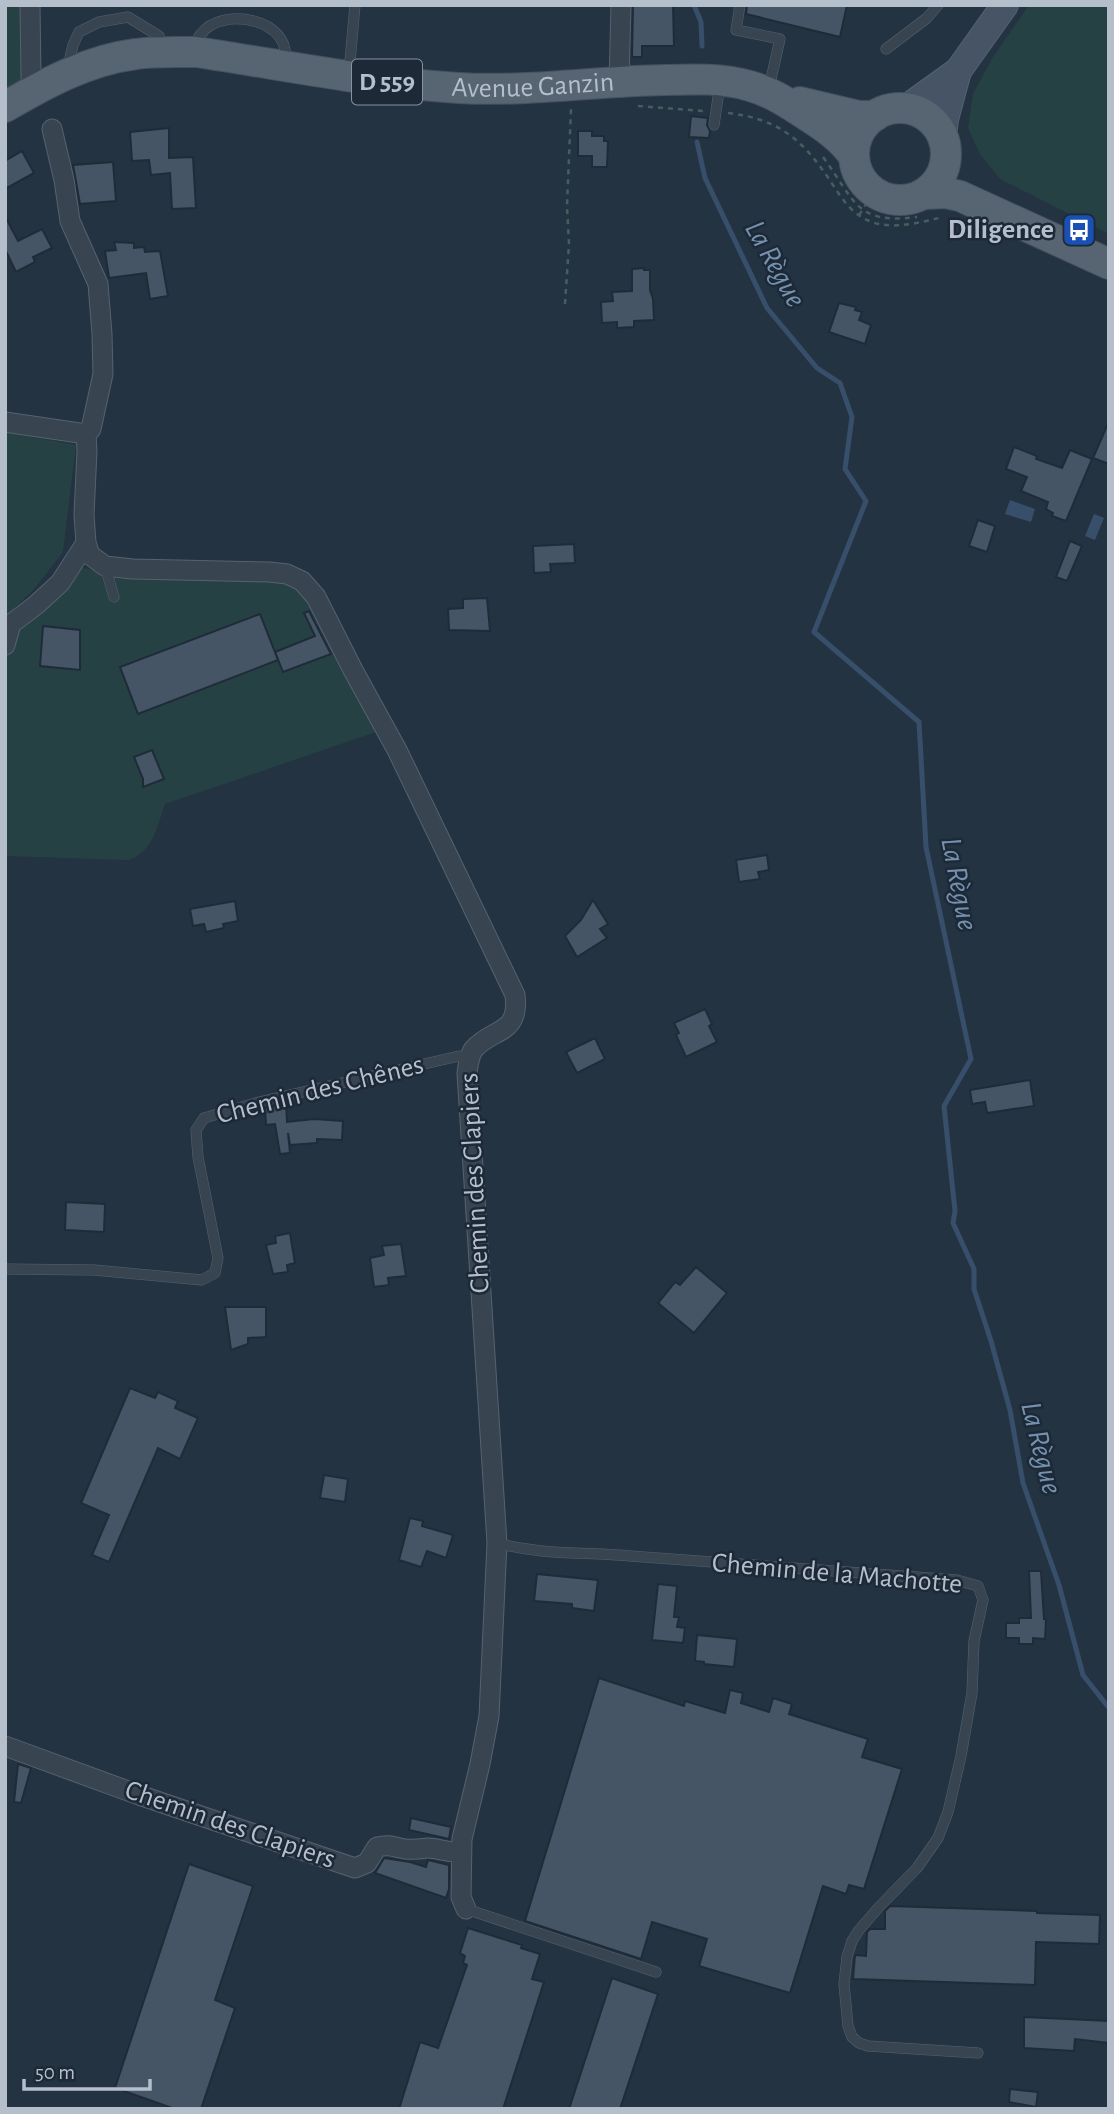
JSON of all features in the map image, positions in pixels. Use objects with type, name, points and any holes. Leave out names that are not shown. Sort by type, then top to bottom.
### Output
[{"type":"main road","points":[[905,109],[958,71],[1005,5]]},
{"type":"main road","name":"Avenue Ganzin","points":[[5,107],[72,71],[97,62],[135,54],[196,52],[405,85],[468,89],[619,82],[721,81],[747,85],[774,95],[859,116],[875,116]]},
{"type":"main road","points":[[925,194],[936,184],[943,171],[945,119],[958,71]]},
{"type":"main road","name":"Avenue Ganzin","points":[[774,95],[829,130],[844,142],[854,156]]},
{"type":"main road","points":[[1109,243],[969,180],[945,147],[937,126],[917,111],[890,110],[875,116],[864,126],[856,140],[856,170],[863,182],[866,204],[886,198],[899,201],[912,199],[925,194],[946,193],[960,196],[1109,264]]},
{"type":"street","points":[[30,5],[31,77],[36,89]]},
{"type":"street","points":[[619,82],[621,5]]},
{"type":"street","points":[[52,130],[70,221],[98,284],[103,373],[91,429],[86,434],[84,515],[86,543],[90,555],[104,566]]},
{"type":"street","points":[[5,422],[86,434]]},
{"type":"street","points":[[5,645],[11,624],[60,583],[86,543]]},
{"type":"street","name":"Chemin des Clapiers","points":[[5,1746],[139,1795],[355,1868],[368,1863],[377,1847],[389,1844],[417,1850],[430,1848],[448,1853],[461,1852],[489,1716],[497,1543],[467,1073],[473,1051],[512,1021],[516,1007],[515,995],[397,750],[317,597],[302,581],[286,574],[269,572],[104,566]]},
{"type":"street","points":[[461,1852],[461,1897],[466,1909]]},
{"type":"lane","points":[[349,77],[355,5]]},
{"type":"lane","points":[[740,5],[736,30],[780,39],[774,95]]},
{"type":"lane","points":[[886,49],[927,18],[938,5]]},
{"type":"lane","points":[[72,71],[69,63],[79,32],[99,22],[128,17],[159,36],[162,52]]},
{"type":"lane","points":[[196,52],[198,36],[205,29],[220,21],[253,20],[271,28],[283,41],[286,51],[284,65]]},
{"type":"lane","points":[[714,125],[721,81]]},
{"type":"lane","points":[[104,566],[114,597]]},
{"type":"lane","name":"Chemin des Chênes","points":[[5,1269],[94,1270],[202,1280],[215,1273],[218,1258],[198,1157],[196,1130],[204,1118],[259,1102],[459,1056],[469,1060]]},
{"type":"lane","name":"Chemin de la Machotte","points":[[497,1543],[520,1550],[612,1554],[957,1580],[978,1586],[983,1600],[974,1641],[972,1693],[948,1812],[938,1838],[918,1868],[879,1907],[852,1941],[844,1984],[848,2026],[852,2037],[859,2043],[868,2046],[978,2053]]},
{"type":"lane","points":[[466,1909],[656,1972]]},
{"type":"path","points":[[565,304],[569,244],[566,206],[571,85]]},
{"type":"path","points":[[723,112],[748,115],[766,121],[796,138],[811,153],[837,191],[866,204],[872,222],[906,226],[948,215]]},
{"type":"green space","points":[[5,5],[36,5],[40,76],[5,91]]},
{"type":"green space","points":[[1029,5],[1109,5],[1109,234],[1000,179],[980,154],[968,128],[973,94],[993,57]]},
{"type":"green space","points":[[5,432],[76,445],[63,552],[34,589],[5,617]]},
{"type":"green space","points":[[65,561],[100,572],[270,577],[301,588],[376,732],[165,804],[149,844],[144,851],[129,860],[5,856],[5,624],[43,588]]},
{"type":"water","points":[[1010,500],[1035,509],[1031,522],[1005,514]]},
{"type":"water","points":[[1094,514],[1104,518],[1095,540],[1085,536]]},
{"type":"building","points":[[633,5],[673,5],[674,46],[642,46],[642,57],[632,57]]},
{"type":"building","points":[[747,5],[847,5],[840,37],[746,14]]},
{"type":"building","points":[[691,116],[708,118],[709,138],[689,137]]},
{"type":"building","points":[[169,128],[169,158],[193,157],[196,208],[172,209],[170,173],[151,175],[149,160],[132,161],[130,132]]},
{"type":"building","points":[[578,131],[592,131],[592,136],[604,136],[604,141],[608,141],[607,167],[592,167],[592,156],[578,156]]},
{"type":"building","points":[[22,151],[34,173],[5,189],[5,161]]},
{"type":"building","points":[[113,162],[116,201],[80,204],[73,165]]},
{"type":"building","points":[[5,216],[18,241],[42,229],[52,248],[33,257],[35,262],[16,272],[5,249]]},
{"type":"building","points":[[114,242],[134,243],[134,248],[144,247],[145,252],[160,251],[168,296],[150,299],[146,273],[109,278],[105,251],[116,250]]},
{"type":"building","points":[[632,269],[650,270],[654,320],[634,321],[634,327],[617,328],[617,322],[602,323],[601,302],[613,301],[612,292],[632,291]]},
{"type":"building","points":[[839,303],[856,307],[855,310],[862,312],[859,320],[871,325],[865,344],[829,332]]},
{"type":"building","points":[[1109,421],[1109,464],[1093,458]]},
{"type":"building","points":[[1014,447],[1037,456],[1036,459],[1062,468],[1070,450],[1092,459],[1066,521],[1052,516],[1053,513],[1046,509],[1048,502],[1021,491],[1027,477],[1006,469]]},
{"type":"building","points":[[978,520],[995,526],[987,552],[969,546]]},
{"type":"building","points":[[1070,541],[1082,546],[1067,581],[1056,577]]},
{"type":"building","points":[[574,544],[575,563],[550,564],[551,572],[534,573],[533,546]]},
{"type":"building","points":[[487,598],[490,631],[449,630],[448,609],[463,608],[463,599]]},
{"type":"building","points":[[309,611],[331,654],[283,672],[275,652],[315,636],[304,613]]},
{"type":"building","points":[[260,614],[278,660],[138,714],[120,667]]},
{"type":"building","points":[[43,626],[80,630],[80,670],[40,666]]},
{"type":"building","points":[[152,750],[164,779],[143,787],[143,779],[134,757]]},
{"type":"building","points":[[767,855],[769,870],[758,872],[760,879],[739,882],[736,860]]},
{"type":"building","points":[[593,900],[608,924],[600,929],[607,938],[577,957],[565,936],[581,920]]},
{"type":"building","points":[[235,901],[238,921],[206,932],[204,924],[193,926],[190,909]]},
{"type":"building","points":[[705,1009],[717,1042],[686,1057],[676,1035],[679,1033],[674,1023]]},
{"type":"building","points":[[595,1038],[605,1059],[577,1073],[566,1052]]},
{"type":"building","points":[[1030,1080],[1034,1106],[987,1113],[985,1102],[972,1104],[970,1090]]},
{"type":"building","points":[[286,1103],[287,1122],[314,1119],[343,1121],[342,1140],[317,1139],[317,1143],[290,1145],[288,1133],[290,1153],[280,1154],[275,1124],[266,1125],[265,1108]]},
{"type":"building","points":[[66,1202],[105,1204],[104,1232],[65,1230]]},
{"type":"building","points":[[290,1233],[295,1263],[287,1265],[288,1272],[273,1274],[266,1245],[276,1243],[275,1236]]},
{"type":"building","points":[[401,1244],[406,1276],[388,1278],[389,1285],[374,1287],[370,1258],[384,1255],[382,1246]]},
{"type":"building","points":[[696,1267],[727,1293],[694,1333],[658,1303],[675,1282],[680,1285]]},
{"type":"building","points":[[225,1307],[266,1307],[266,1337],[248,1338],[248,1344],[231,1350]]},
{"type":"building","points":[[130,1388],[155,1398],[158,1392],[178,1401],[175,1408],[198,1418],[180,1459],[158,1448],[109,1562],[92,1555],[109,1515],[81,1503]]},
{"type":"building","points":[[324,1475],[348,1479],[345,1502],[320,1498]]},
{"type":"building","points":[[410,1518],[423,1521],[422,1526],[453,1535],[446,1558],[427,1551],[421,1567],[399,1560]]},
{"type":"building","points":[[1029,1571],[1041,1571],[1046,1619],[1045,1639],[1033,1638],[1033,1644],[1019,1644],[1019,1638],[1006,1638],[1006,1623],[1019,1623],[1019,1618],[1031,1618]]},
{"type":"building","points":[[537,1574],[598,1580],[594,1611],[572,1608],[572,1604],[534,1601]]},
{"type":"building","points":[[658,1584],[677,1586],[674,1617],[679,1617],[677,1627],[685,1628],[683,1643],[652,1640]]},
{"type":"building","points":[[697,1635],[737,1639],[734,1667],[695,1661]]},
{"type":"building","points":[[599,1678],[684,1706],[685,1701],[725,1713],[730,1690],[743,1693],[741,1703],[769,1712],[773,1698],[792,1704],[789,1714],[868,1739],[862,1757],[902,1769],[864,1889],[849,1885],[846,1894],[823,1886],[790,1993],[699,1966],[707,1939],[652,1922],[641,1959],[525,1921]]},
{"type":"building","points":[[18,1764],[31,1768],[21,1803],[14,1802]]},
{"type":"building","points":[[411,1818],[451,1827],[449,1839],[409,1830]]},
{"type":"building","points":[[384,1858],[426,1867],[428,1860],[449,1865],[449,1889],[446,1898],[375,1873]]},
{"type":"building","points":[[189,1864],[253,1886],[215,2000],[235,2008],[201,2109],[175,2109],[115,2088]]},
{"type":"building","points":[[890,1906],[1100,1915],[1099,1944],[1036,1942],[1035,1985],[853,1979],[855,1955],[866,1956],[867,1932],[870,1929],[885,1929],[885,1911]]},
{"type":"building","points":[[468,1928],[522,1945],[521,1948],[540,1954],[532,1979],[544,1982],[503,2109],[399,2109],[420,2042],[438,2048],[467,1965],[463,1963],[465,1956],[460,1953]]},
{"type":"building","points":[[612,1978],[658,1994],[620,2109],[569,2109]]},
{"type":"building","points":[[1024,2017],[1109,2021],[1109,2043],[1075,2039],[1074,2051],[1024,2048]]},
{"type":"building","points":[[1010,2089],[1038,2092],[1036,2107],[1009,2102]]},
{"type":"waterway","name":"La Règue","points":[[694,5],[701,22],[702,46]]},
{"type":"waterway","name":"La Règue","points":[[697,142],[705,178],[767,308],[817,368],[840,383],[852,417],[845,469],[866,501],[814,632],[919,722],[926,847],[971,1059],[944,1106],[955,1211],[953,1223],[974,1269],[974,1289],[1010,1410],[1023,1483],[1059,1585],[1083,1675],[1109,1708]]},
{"type":"place","name":"Diligence","points":[[1079,230]]}]
